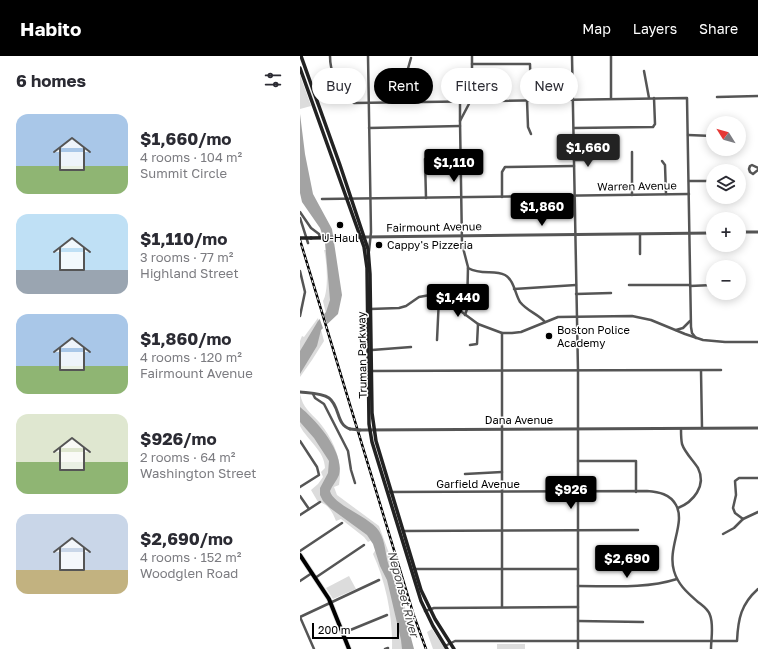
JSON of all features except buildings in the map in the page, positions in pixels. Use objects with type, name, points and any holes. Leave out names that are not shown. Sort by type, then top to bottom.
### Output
[{"type":"main road","name":"Truman Parkway","points":[[302,56],[352,199],[363,237],[372,350],[370,371]]},
{"type":"main road","name":"Truman Parkway","points":[[300,68],[347,199],[369,253],[372,429],[389,492],[425,611],[446,647]]},
{"type":"main road","points":[[332,157],[337,155]]},
{"type":"main road","name":"Fairmount Avenue","points":[[300,238],[363,237]]},
{"type":"main road","points":[[300,555],[331,603],[349,649]]},
{"type":"main road","name":"Truman Parkway","points":[[413,569],[430,609],[454,649]]},
{"type":"street","points":[[330,56],[331,69],[334,76],[351,101],[357,103],[374,103]]},
{"type":"street","points":[[368,56],[370,199],[369,253]]},
{"type":"street","points":[[472,56],[472,68]]},
{"type":"street","points":[[572,56],[572,68]]},
{"type":"street","points":[[611,56],[611,98]]},
{"type":"street","points":[[408,68],[411,58]]},
{"type":"street","points":[[472,64],[530,64],[530,68]]},
{"type":"street","points":[[644,71],[649,98]]},
{"type":"street","points":[[717,97],[758,96]]},
{"type":"street","points":[[574,128],[653,127],[655,124],[654,98]]},
{"type":"street","points":[[578,99],[688,98],[690,319],[691,331],[696,338]]},
{"type":"street","points":[[460,104],[462,236],[463,249],[468,267],[467,309],[465,315]]},
{"type":"street","points":[[460,121],[470,104]]},
{"type":"street","points":[[529,104],[528,127],[531,134]]},
{"type":"street","points":[[573,104],[578,371],[578,649]]},
{"type":"street","points":[[369,128],[460,126]]},
{"type":"street","points":[[688,135],[706,136]]},
{"type":"street","points":[[632,152],[632,195]]},
{"type":"street","points":[[574,160],[597,158]]},
{"type":"street","points":[[425,159],[426,198]]},
{"type":"street","points":[[662,162],[665,165],[666,194]]},
{"type":"street","points":[[502,197],[502,172],[505,167],[574,166]]},
{"type":"street","points":[[689,181],[706,181]]},
{"type":"street","name":"Warren Avenue","points":[[322,200],[689,194]]},
{"type":"street","points":[[300,212],[311,228],[319,234],[321,238]]},
{"type":"street","points":[[300,218],[308,243]]},
{"type":"street","points":[[746,232],[758,232]]},
{"type":"street","name":"Fairmount Avenue","points":[[363,237],[706,233]]},
{"type":"street","points":[[640,234],[640,254]]},
{"type":"street","points":[[468,267],[481,273],[505,275],[510,279],[522,304],[545,322]]},
{"type":"street","points":[[300,271],[305,292],[300,316]]},
{"type":"street","points":[[514,289],[576,285]]},
{"type":"street","points":[[628,285],[706,285]]},
{"type":"street","points":[[576,294],[611,293]]},
{"type":"street","points":[[369,309],[402,307],[419,297],[426,295],[439,298],[478,324],[502,333],[521,332],[556,317],[637,316],[696,338],[719,342],[758,342]]},
{"type":"street","points":[[437,340],[439,298]]},
{"type":"street","points":[[674,330],[684,328],[690,319]]},
{"type":"street","points":[[470,345],[477,344],[478,324]]},
{"type":"street","points":[[502,333],[502,608]]},
{"type":"street","points":[[372,350],[411,347]]},
{"type":"street","points":[[370,371],[721,370]]},
{"type":"street","points":[[702,371],[702,428]]},
{"type":"street","name":"Dana Avenue","points":[[300,392],[325,396],[331,400],[345,428],[360,430],[502,428],[758,428]]},
{"type":"street","points":[[313,394],[315,398],[324,404],[347,448],[355,482]]},
{"type":"street","points":[[681,429],[683,446],[698,469],[700,480],[698,490],[694,498],[678,508],[679,520],[672,555],[673,569],[684,590],[709,612],[712,620],[711,649]]},
{"type":"street","points":[[300,487],[319,475],[317,467],[301,443]]},
{"type":"street","points":[[578,461],[636,460],[636,492]]},
{"type":"street","points":[[465,474],[502,472]]},
{"type":"street","points":[[743,519],[735,513],[733,508],[736,495],[735,481],[740,478],[758,478]]},
{"type":"street","name":"Garfield Avenue","points":[[389,492],[655,492],[662,493],[672,500],[678,508]]},
{"type":"street","points":[[300,496],[309,510]]},
{"type":"street","points":[[300,515],[320,502]]},
{"type":"street","points":[[723,534],[734,528],[743,519],[758,512]]},
{"type":"street","points":[[300,551],[342,523]]},
{"type":"street","points":[[401,531],[638,530]]},
{"type":"street","points":[[315,578],[364,545]]},
{"type":"street","points":[[413,569],[578,569]]},
{"type":"street","points":[[300,581],[312,573]]},
{"type":"street","points":[[578,586],[644,586],[677,579]]},
{"type":"street","points":[[314,649],[300,617],[379,580]]},
{"type":"street","points":[[446,647],[455,641],[738,641],[738,622],[741,613],[748,601],[758,589]]},
{"type":"street","points":[[425,611],[430,609],[578,607]]},
{"type":"street","points":[[343,633],[387,615]]},
{"type":"street","points":[[578,621],[643,622]]},
{"type":"shaded area","points":[[300,75],[311,106],[300,109]]},
{"type":"shaded area","points":[[300,114],[305,154],[313,194],[332,229],[342,295],[338,314],[321,330],[317,346],[300,374],[300,351],[318,321],[326,312],[330,300],[325,242],[320,228],[302,202],[300,193]]},
{"type":"shaded area","points":[[325,242],[330,242],[336,293],[327,318],[323,301],[327,283],[327,268],[324,250],[326,250]]},
{"type":"shaded area","points":[[318,318],[324,341],[300,377],[300,341],[302,336],[304,337]]},
{"type":"shaded area","points":[[300,394],[305,406],[329,436],[336,451],[340,468],[339,485],[334,487],[337,495],[379,526],[390,556],[408,618],[408,649],[392,649],[388,600],[382,576],[373,554],[376,549],[375,538],[368,542],[364,537],[341,519],[336,521],[330,509],[325,504],[318,502],[311,490],[323,477],[321,472],[325,468],[322,456],[300,426]]},
{"type":"shaded area","points":[[300,407],[314,420],[328,437],[338,456],[340,466],[339,475],[330,491],[333,496],[344,506],[368,520],[381,535],[414,649],[402,649],[387,580],[380,566],[373,544],[367,535],[330,508],[323,501],[320,495],[320,488],[328,473],[329,461],[314,438],[300,422]]},
{"type":"shaded area","points":[[349,576],[356,589],[333,599],[326,588]]},
{"type":"shaded area","points":[[432,629],[445,649],[433,649],[427,632]]},
{"type":"shaded area","points":[[497,644],[525,644],[525,649],[497,649]]},
{"type":"pier","points":[[323,312],[328,326],[324,331],[319,317]]},
{"type":"railway","points":[[300,240],[414,616],[426,649]]},
{"type":"place","name":"U-Haul","points":[[340,225]]},
{"type":"place","name":"Cappy's Pizzeria","points":[[379,245]]},
{"type":"place","name":"Boston Police Academy","points":[[549,336]]},
{"type":"water label","name":"Neponset River","points":[[403,594]]}]
